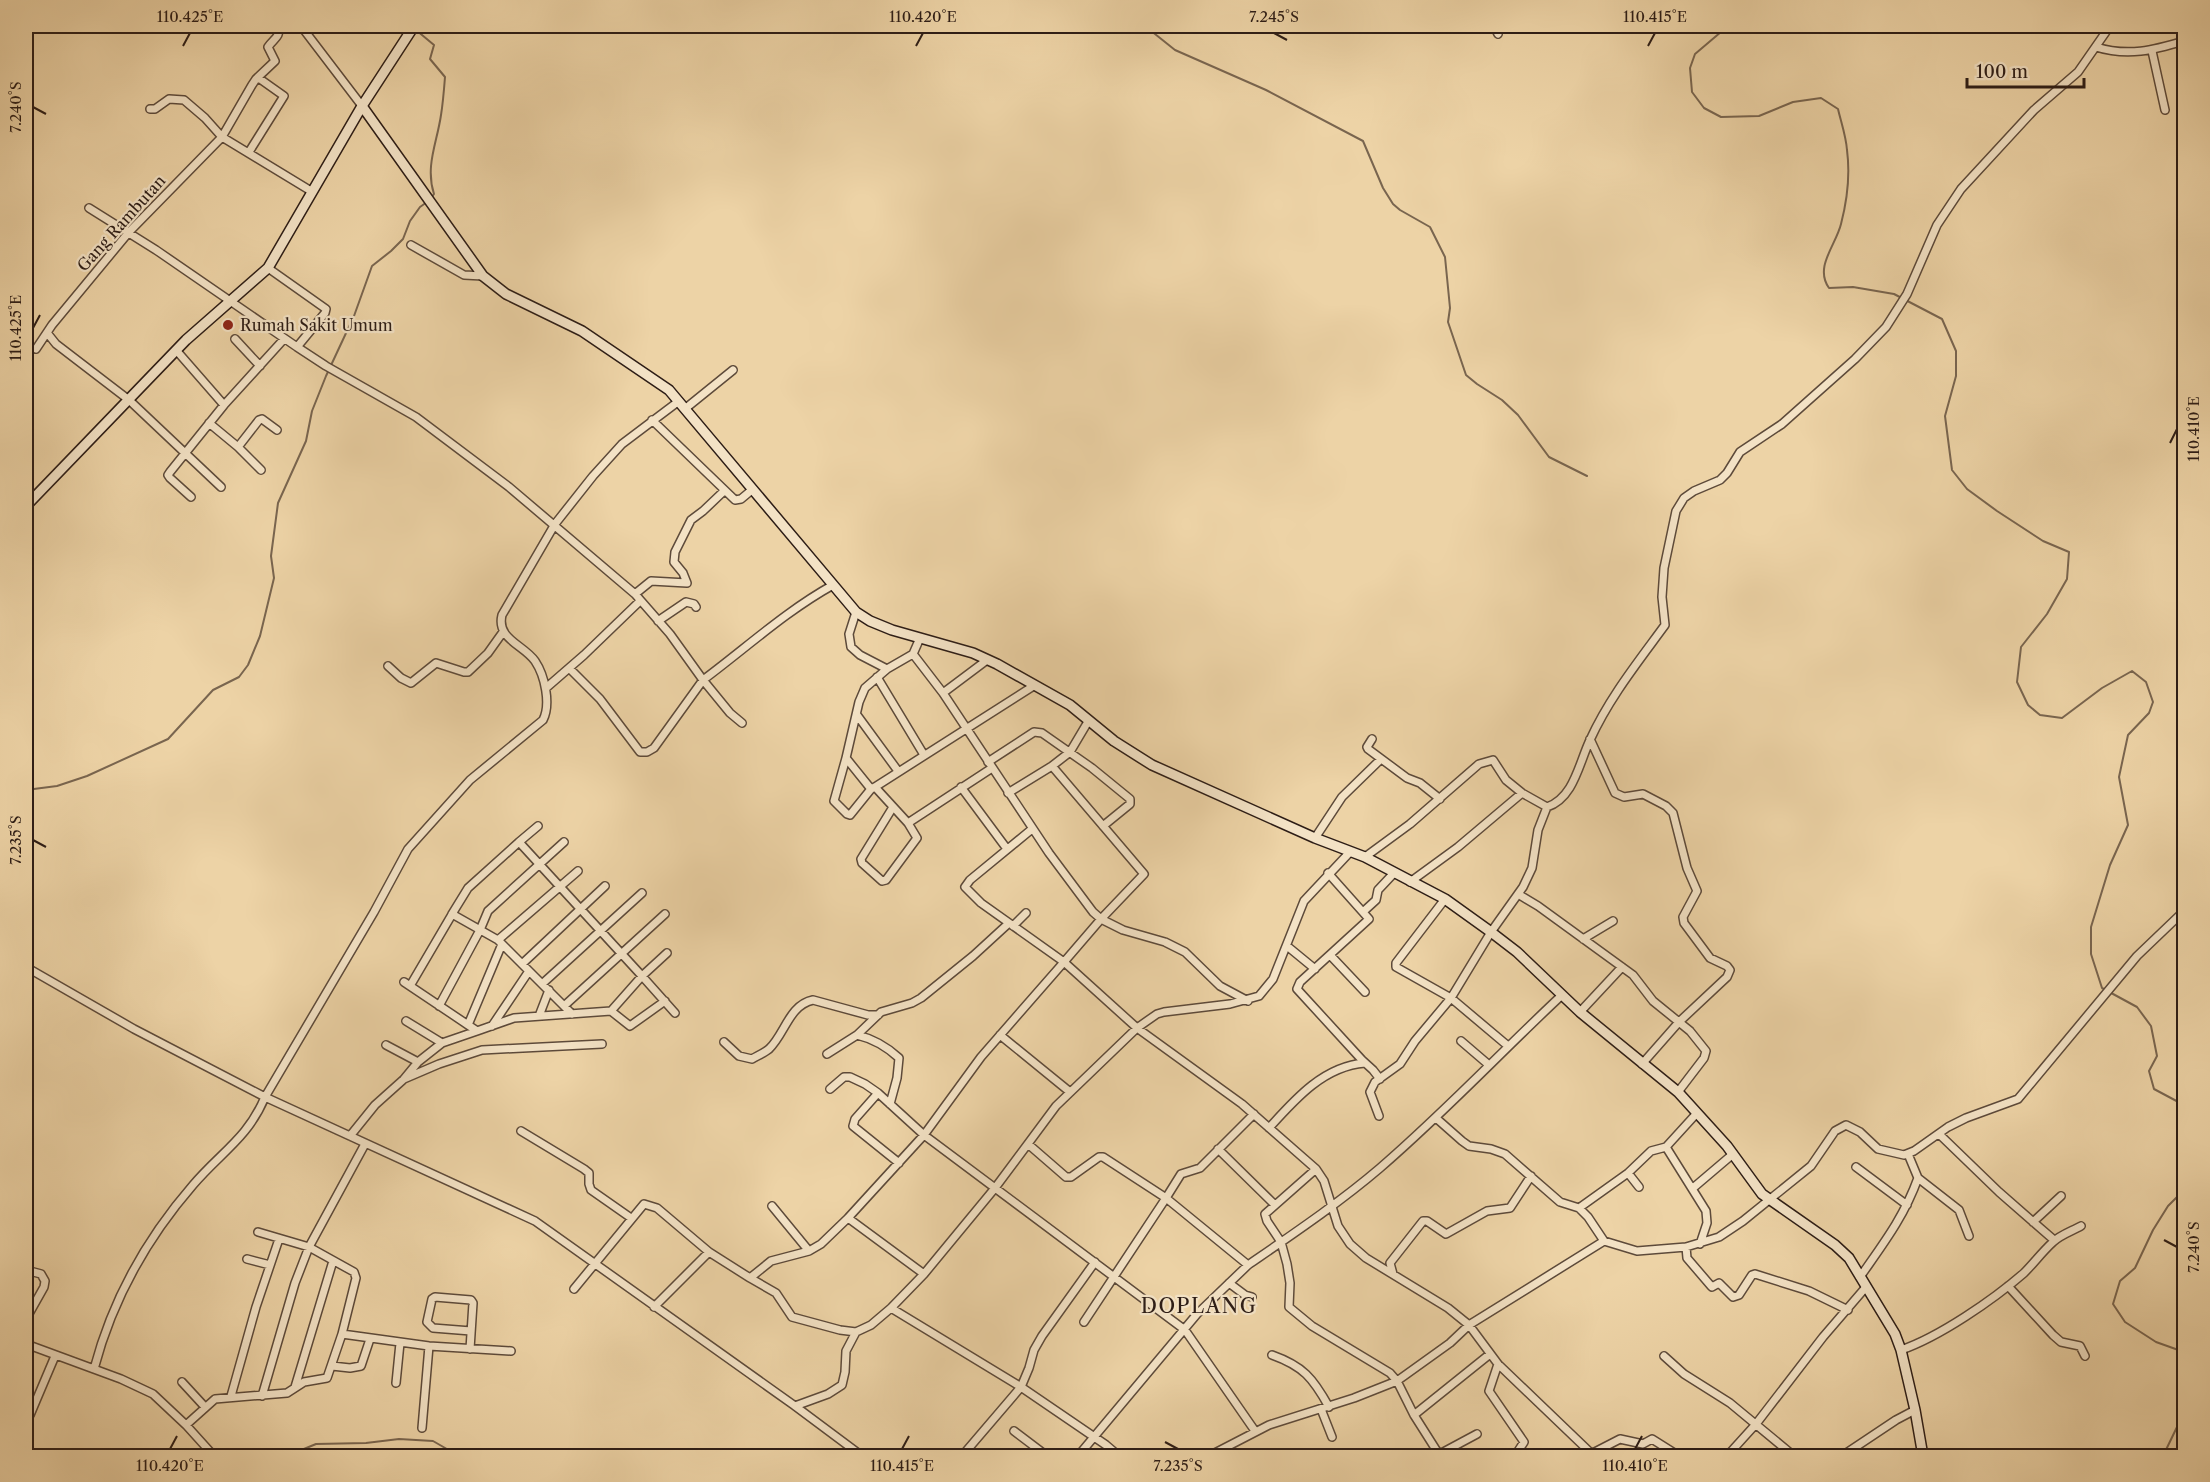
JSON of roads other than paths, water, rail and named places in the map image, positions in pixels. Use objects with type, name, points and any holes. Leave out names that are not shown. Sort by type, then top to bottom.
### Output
[{"type":"street","name":"Gang Rambutan","points":[[36,349],[52,325],[129,232],[222,136],[256,79],[275,61],[268,47],[277,39],[280,33],[279,26]]},
{"type":"street","points":[[301,26],[430,199],[483,276],[506,294],[582,331],[654,378],[683,404],[856,612],[870,621],[973,653],[1070,705],[1121,746],[1152,765],[1314,838],[1365,857],[1445,899],[1516,952],[1580,1012],[1678,1092],[1733,1154],[1757,1188],[1770,1200],[1835,1245],[1849,1258],[1895,1334],[1901,1350],[1916,1410],[1923,1456]]},
{"type":"street","points":[[1494,26],[1498,34]]},
{"type":"street","points":[[1379,1116],[1370,1092],[1373,1085],[1400,1064],[1415,1041],[1451,998],[1491,932],[1518,894],[1532,868],[1538,830],[1547,807],[1570,789],[1590,739],[1615,694],[1665,625],[1662,597],[1664,568],[1676,511],[1684,498],[1724,476],[1740,452],[1782,424],[1886,327],[1907,294],[1937,225],[1961,189],[2034,110],[2078,72],[2110,26]]},
{"type":"street","points":[[26,506],[176,350],[267,268],[362,106],[412,27]]},
{"type":"street","points":[[2096,47],[2113,52],[2138,53],[2184,41]]},
{"type":"street","points":[[2152,51],[2165,110]]},
{"type":"street","points":[[249,152],[284,96],[260,79],[256,79]]},
{"type":"street","points":[[150,109],[155,109],[169,99],[184,100],[222,136],[311,191]]},
{"type":"street","points":[[89,208],[129,232],[335,372],[416,417],[509,486],[635,594],[730,713],[742,723]]},
{"type":"street","points":[[411,245],[464,275],[483,276]]},
{"type":"street","points":[[267,268],[326,309],[297,347]]},
{"type":"street","points":[[48,334],[56,344],[129,400],[220,487]]},
{"type":"street","points":[[236,339],[260,366]]},
{"type":"street","points":[[191,497],[168,475],[224,405],[284,339]]},
{"type":"street","points":[[176,350],[224,405]]},
{"type":"street","points":[[94,1368],[133,1268],[194,1183],[252,1124],[265,1097],[374,912],[408,849],[470,780],[543,720],[547,713],[546,688],[536,661],[503,632],[500,623],[502,615],[555,524],[622,444],[652,420],[683,404],[733,370]]},
{"type":"street","points":[[238,447],[259,420],[268,422],[277,430]]},
{"type":"street","points":[[652,420],[682,447],[723,491],[738,501],[753,489]]},
{"type":"street","points":[[209,423],[261,470]]},
{"type":"street","points":[[635,594],[651,581],[687,583],[683,573],[674,562],[675,552],[691,520],[723,491]]},
{"type":"street","points":[[569,668],[600,699],[636,749],[640,752],[647,752],[654,748],[703,680],[779,620],[833,585]]},
{"type":"street","points":[[546,688],[640,601]]},
{"type":"street","points":[[658,621],[686,602],[696,607]]},
{"type":"street","points":[[856,612],[849,634],[851,647],[860,655],[887,669]]},
{"type":"street","points":[[388,666],[401,678],[411,683],[436,663],[468,672],[488,653],[503,632]]},
{"type":"street","points":[[920,638],[913,654],[877,676],[862,694],[834,801],[850,815],[873,788],[1035,685]]},
{"type":"street","points":[[913,654],[943,693],[1032,829],[1093,912],[1101,919],[1123,930],[1165,942],[1185,952],[1220,986],[1248,1001]]},
{"type":"street","points":[[943,693],[987,660]]},
{"type":"street","points":[[877,676],[924,755]]},
{"type":"street","points":[[857,715],[898,771]]},
{"type":"street","points":[[1008,793],[1070,752],[1089,720]]},
{"type":"street","points":[[908,823],[961,788],[1037,732],[1070,752],[1130,800],[1130,804],[1103,826]]},
{"type":"street","points":[[1372,739],[1367,747],[1407,778],[1420,783],[1440,799]]},
{"type":"street","points":[[1590,739],[1615,793],[1624,797],[1643,794],[1666,806],[1673,813],[1687,868],[1697,891],[1683,917],[1684,923],[1710,958],[1730,970],[1727,977],[1679,1022],[1642,1064]]},
{"type":"street","points":[[846,758],[873,788],[893,807],[908,823],[917,838],[886,880],[882,881],[861,862],[861,859],[893,807]]},
{"type":"street","points":[[1314,838],[1342,797],[1381,759]]},
{"type":"street","points":[[1365,857],[1410,824],[1479,764],[1487,760],[1493,760],[1506,780],[1521,793],[1547,807]]},
{"type":"street","points":[[750,1278],[776,1259],[809,1251],[821,1244],[848,1218],[924,1135],[981,1057],[1101,919],[1144,875],[1052,766]]},
{"type":"street","points":[[961,788],[1007,849]]},
{"type":"street","points":[[1410,882],[1458,847],[1521,793]]},
{"type":"street","points":[[477,1031],[407,984],[468,888],[538,826]]},
{"type":"street","points":[[1032,829],[970,880],[965,887],[981,903],[1064,962],[1137,1028],[1254,1114],[1316,1169],[1324,1181],[1338,1226],[1350,1244],[1366,1258],[1448,1308],[1469,1325],[1498,1364],[1591,1456],[1620,1439],[1642,1444],[1652,1439],[1679,1456]]},
{"type":"street","points":[[519,842],[675,1013]]},
{"type":"street","points":[[439,1006],[488,911],[564,842]]},
{"type":"street","points":[[574,1289],[631,1218],[644,1204],[650,1204],[709,1252],[776,1293],[792,1317],[856,1332],[871,1325],[924,1274],[995,1188],[1056,1106],[1137,1028],[1157,1014],[1164,1012],[1248,1001],[1259,996],[1273,979],[1304,902],[1350,852]]},
{"type":"street","points":[[468,1025],[500,942],[578,871]]},
{"type":"street","points":[[1329,873],[1369,919],[1300,982],[1298,991],[1380,1079]]},
{"type":"street","points":[[1364,911],[1376,900],[1378,889],[1394,873]]},
{"type":"street","points":[[522,964],[605,886]]},
{"type":"street","points":[[542,984],[642,893]]},
{"type":"street","points":[[1518,894],[1633,975],[1653,1001],[1699,1041],[1706,1051],[1704,1058],[1678,1092]]},
{"type":"street","points":[[452,914],[462,897]]},
{"type":"street","points":[[1445,899],[1396,966],[1451,998],[1508,1046]]},
{"type":"street","points":[[1436,1118],[1469,1146],[1491,1149],[1505,1155],[1560,1202],[1579,1208],[1604,1241],[1637,1251],[1701,1244],[1728,1232],[1770,1200],[1811,1166],[1834,1131],[1846,1125],[1860,1132],[1878,1149],[1891,1153],[1908,1154],[1966,1118],[2018,1099],[2112,985],[2151,941],[2184,911]]},
{"type":"street","points":[[827,1054],[857,1035],[878,1015],[921,998],[1026,913]]},
{"type":"street","points":[[452,914],[500,942],[572,1014]]},
{"type":"street","points":[[564,1006],[665,914]]},
{"type":"street","points":[[1583,939],[1613,921]]},
{"type":"street","points":[[1287,946],[1316,969]]},
{"type":"street","points":[[612,1011],[642,976],[667,953]]},
{"type":"street","points":[[1330,956],[1365,992]]},
{"type":"street","points":[[26,967],[134,1029],[265,1097],[535,1221],[862,1456]]},
{"type":"street","points":[[1580,1012],[1622,967]]},
{"type":"street","points":[[492,1026],[530,971]]},
{"type":"street","points":[[539,1016],[549,990]]},
{"type":"street","points":[[1078,1456],[1197,1314],[1229,1282],[1248,1265],[1378,1169],[1436,1118],[1562,995]]},
{"type":"street","points":[[724,1042],[739,1056],[752,1059],[768,1050],[782,1033],[795,1010],[804,1002],[813,1000],[868,1015],[878,1015]]},
{"type":"street","points":[[350,1136],[375,1105],[404,1079],[418,1062],[442,1042],[514,1018],[612,1011],[630,1026],[665,1001]]},
{"type":"street","points":[[406,1021],[442,1042]]},
{"type":"street","points":[[857,1035],[872,1038],[890,1049],[899,1058],[897,1078],[890,1104]]},
{"type":"street","points":[[1000,1035],[1070,1092]]},
{"type":"street","points":[[1461,1041],[1489,1065]]},
{"type":"street","points":[[404,1079],[439,1064],[482,1050],[602,1044]]},
{"type":"street","points":[[386,1045],[418,1062]]},
{"type":"street","points":[[1269,1128],[1318,1081],[1348,1066],[1365,1063]]},
{"type":"street","points":[[830,1089],[844,1077],[850,1077],[866,1084],[924,1135],[1185,1330],[1255,1431]]},
{"type":"street","points":[[878,1093],[855,1119],[853,1126],[899,1163]]},
{"type":"street","points":[[1579,1208],[1628,1173],[1652,1151],[1666,1147],[1697,1113]]},
{"type":"street","points":[[1084,1322],[1181,1174],[1200,1168],[1254,1114]]},
{"type":"street","points":[[521,1131],[584,1169],[589,1173],[591,1190],[631,1218]]},
{"type":"street","points":[[1939,1134],[2054,1240]]},
{"type":"street","points":[[262,1396],[295,1283],[309,1247],[365,1144]]},
{"type":"street","points":[[1028,1144],[1066,1178],[1071,1178],[1099,1157],[1103,1157],[1166,1198],[1248,1265]]},
{"type":"street","points":[[1666,1147],[1706,1211],[1707,1223],[1701,1244]]},
{"type":"street","points":[[1218,1149],[1274,1204]]},
{"type":"street","points":[[1693,1188],[1733,1154]]},
{"type":"street","points":[[1908,1154],[1918,1178],[1959,1210],[1969,1236]]},
{"type":"street","points":[[1856,1167],[1908,1205]]},
{"type":"street","points":[[1316,1169],[1274,1204],[1266,1212],[1265,1217],[1281,1242],[1290,1283],[1288,1303],[1291,1311],[1390,1373],[1397,1381],[1414,1415],[1440,1456],[1477,1434]]},
{"type":"street","points":[[1628,1173],[1639,1187]]},
{"type":"street","points":[[1393,1274],[1390,1263],[1423,1221],[1427,1221],[1446,1234],[1487,1211],[1510,1208],[1531,1176]]},
{"type":"street","points":[[1860,1277],[1898,1224],[1918,1178]]},
{"type":"street","points":[[2033,1222],[2061,1196]]},
{"type":"street","points":[[772,1206],[809,1251]]},
{"type":"street","points":[[848,1218],[924,1274]]},
{"type":"street","points":[[1901,1350],[1951,1325],[2008,1286],[2026,1271],[2054,1240],[2081,1226]]},
{"type":"street","points":[[186,1425],[215,1399],[287,1393],[304,1382],[327,1378],[332,1366],[356,1278],[354,1272],[309,1247],[258,1232]]},
{"type":"street","points":[[231,1396],[279,1239]]},
{"type":"street","points":[[1209,1456],[1255,1431],[1397,1381],[1450,1343],[1469,1325],[1604,1241]]},
{"type":"street","points":[[1686,1247],[1687,1258],[1711,1286],[1719,1282],[1733,1297],[1739,1295],[1755,1274],[1809,1291],[1848,1310]]},
{"type":"street","points":[[654,1307],[709,1252]]},
{"type":"street","points":[[247,1259],[270,1265]]},
{"type":"street","points":[[294,1389],[333,1261]]},
{"type":"street","points":[[962,1456],[1021,1387],[1042,1336],[1095,1262]]},
{"type":"street","points":[[26,1270],[41,1274],[45,1281],[26,1319]]},
{"type":"street","points":[[1229,1282],[1252,1298]]},
{"type":"street","points":[[2008,1286],[2053,1335],[2061,1342],[2080,1346],[2085,1356]]},
{"type":"street","points":[[1727,1456],[1756,1424],[1823,1337],[1866,1287]]},
{"type":"street","points":[[470,1349],[471,1331],[471,1300],[435,1297],[432,1299],[427,1322],[429,1325],[433,1328],[471,1331]]},
{"type":"street","points":[[891,1308],[1021,1387],[1119,1456]]},
{"type":"street","points":[[795,1406],[828,1394],[842,1384],[846,1351],[856,1332]]},
{"type":"street","points":[[342,1334],[429,1346],[511,1351]]},
{"type":"street","points":[[332,1366],[350,1368],[361,1366],[370,1339]]},
{"type":"street","points":[[396,1383],[400,1343]]},
{"type":"street","points":[[26,1344],[94,1368],[153,1394],[214,1456]]},
{"type":"street","points":[[422,1428],[429,1346]]},
{"type":"street","points":[[1272,1354],[1290,1362],[1314,1381],[1325,1408],[1332,1437]]},
{"type":"street","points":[[1414,1415],[1490,1354]]},
{"type":"street","points":[[30,1415],[55,1356]]},
{"type":"street","points":[[1664,1356],[1684,1374],[1730,1403],[1794,1456]]},
{"type":"street","points":[[1498,1364],[1489,1389],[1524,1442],[1515,1456]]},
{"type":"street","points":[[182,1382],[205,1407]]},
{"type":"street","points":[[1842,1456],[1888,1425],[1916,1410]]},
{"type":"street","points":[[1014,1431],[1047,1456]]},
{"type":"waterway","points":[[1145,26],[1175,50],[1266,90],[1363,141],[1383,188],[1393,204],[1430,227],[1445,257],[1450,308],[1448,322],[1466,375],[1502,400],[1518,415],[1549,457],[1587,476]]},
{"type":"waterway","points":[[1728,26],[1695,54],[1690,68],[1692,92],[1704,108],[1721,117],[1759,116],[1793,102],[1821,98],[1838,109],[1845,134],[1848,177],[1841,224],[1825,264],[1825,280],[1829,288],[1853,287],[1894,294],[1942,319],[1956,351],[1956,376],[1945,416],[1952,470],[1967,489],[1997,511],[2043,541],[2069,552],[2067,579],[2047,614],[2021,647],[2017,682],[2028,705],[2040,715],[2062,718],[2102,688],[2132,671],[2146,682],[2153,702],[2149,713],[2128,735],[2119,777],[2128,825],[2110,865],[2091,927],[2091,954],[2102,988],[2137,1007],[2151,1026],[2157,1056],[2149,1071],[2154,1089],[2184,1105]]},
{"type":"waterway","points":[[416,30],[434,45],[430,59],[445,77],[441,115],[431,164],[434,194],[431,198]]},
{"type":"waterway","points":[[26,790],[57,786],[87,776],[168,739],[213,690],[239,677],[248,665],[260,636],[274,578],[271,556],[278,503],[306,441],[312,411],[354,316],[372,266],[403,239],[410,221],[420,207],[427,202]]},
{"type":"waterway","points":[[2184,1183],[2179,1195],[2168,1206],[2153,1230],[2135,1268],[2120,1281],[2113,1304],[2125,1322],[2156,1342],[2184,1352]]},
{"type":"waterway","points":[[2163,1456],[2177,1427],[2184,1423]]},
{"type":"waterway","points":[[287,1456],[316,1444],[366,1443],[399,1439],[433,1441],[459,1456]]},
{"type":"place","name":"Rumah Sakit Umum","points":[[228,325]]},
{"type":"district","name":"DOPLANG","points":[[1199,1306]]}]
